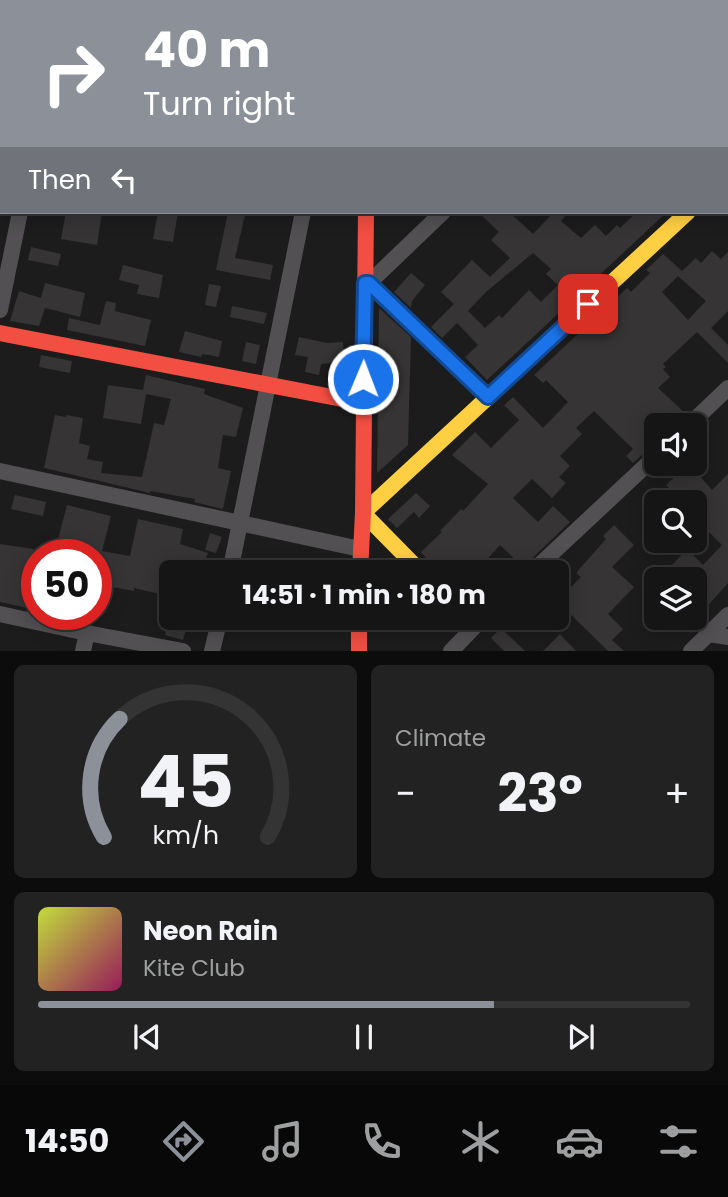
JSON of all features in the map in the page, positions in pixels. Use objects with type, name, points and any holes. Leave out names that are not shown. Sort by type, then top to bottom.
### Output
[{"type":"street","points":[[0,310],[20,214]]},
{"type":"street","points":[[233,560],[303,214]]},
{"type":"street","points":[[360,560],[363,513],[366,214]]},
{"type":"street","points":[[367,283],[441,214]]},
{"type":"street","points":[[363,513],[686,214]]},
{"type":"street","points":[[367,283],[488,397]]},
{"type":"street","points":[[0,333],[363,403]]},
{"type":"street","points":[[702,413],[728,388]]},
{"type":"street","points":[[545,560],[644,467]]},
{"type":"street","points":[[0,471],[360,549]]},
{"type":"street","points":[[363,513],[409,560]]},
{"type":"street","points":[[0,614],[183,651]]},
{"type":"street","points":[[691,651],[728,615]]},
{"type":"street","points":[[212,651],[217,630]]},
{"type":"street","points":[[359,630],[359,651]]},
{"type":"street","points":[[451,651],[467,630]]},
{"type":"street","points":[[83,651],[87,633]]},
{"type":"street","points":[[709,634],[728,637]]},
{"type":"building","points":[[66,214],[102,214],[97,245],[61,239]]},
{"type":"building","points":[[158,214],[178,214],[173,242],[153,239]]},
{"type":"building","points":[[228,214],[245,215],[235,258],[273,265],[270,280],[216,270]]},
{"type":"building","points":[[480,214],[511,214],[533,234],[552,214],[567,214],[561,221],[581,238],[595,225],[606,236],[617,225],[620,228],[635,214],[665,214],[487,380],[465,357],[478,345],[457,323],[442,338],[431,327],[454,304],[441,292],[472,260],[490,277],[510,258],[491,240],[499,232]],"holes":[[[533,253],[551,269],[546,274],[558,285],[541,302],[529,290],[502,318],[499,315],[485,328],[468,311],[486,292]]]},
{"type":"building","points":[[31,247],[61,254],[58,266],[28,260]]},
{"type":"building","points":[[712,251],[721,259],[728,252],[728,311],[711,328],[728,345],[728,363],[697,332],[663,364],[666,367],[663,369],[670,377],[658,388],[685,413],[644,413],[644,453],[633,463],[626,456],[633,449],[594,411],[576,428],[582,434],[560,456],[570,466],[559,477],[566,483],[552,498],[532,479],[513,498],[538,522],[553,506],[570,522],[530,560],[516,560],[500,545],[487,560],[428,560],[421,552],[488,484],[452,455],[475,432],[491,448],[519,420],[504,405],[513,397],[543,428],[568,402],[546,380],[543,383],[534,375],[627,288],[631,292],[650,273],[646,270],[663,254],[682,271],[696,258],[701,263]],"holes":[[[678,276],[706,301],[688,320],[662,292]]]},
{"type":"building","points":[[123,265],[163,275],[159,298],[137,294],[139,285],[119,280]]},
{"type":"building","points":[[411,273],[425,285],[412,301],[411,308],[394,292]]},
{"type":"building","points":[[45,283],[85,293],[80,317],[45,308],[39,326],[10,321],[19,291],[41,298]]},
{"type":"building","points":[[209,284],[221,286],[216,307],[205,305]]},
{"type":"building","points":[[106,301],[116,303],[115,311],[151,320],[145,346],[67,330],[69,318],[100,325]]},
{"type":"building","points":[[232,306],[267,313],[264,324],[230,317]]},
{"type":"building","points":[[379,308],[411,337],[408,445],[377,473]]},
{"type":"building","points":[[185,331],[222,341],[219,357],[202,354],[201,357],[179,352]]},
{"type":"building","points":[[299,337],[327,343],[343,342],[344,362],[321,364],[319,375],[305,372],[308,357],[295,355]]},
{"type":"building","points":[[246,342],[260,345],[256,364],[242,361]]},
{"type":"building","points":[[41,355],[72,361],[70,373],[39,367]]},
{"type":"building","points":[[146,375],[205,389],[204,394],[243,408],[236,437],[223,435],[218,468],[231,471],[223,509],[194,502],[195,499],[150,493],[44,468],[55,415],[66,415],[83,418],[79,443],[90,446],[87,459],[103,462],[101,473],[142,477],[154,423],[164,425],[171,399],[146,394],[141,424],[103,418],[108,385],[143,390]]},
{"type":"building","points":[[728,474],[728,583],[707,607],[707,567],[670,567],[683,553],[691,553],[703,565],[722,545],[707,530],[707,490],[671,490],[666,485],[676,476],[700,476],[712,490]]},
{"type":"building","points":[[416,493],[430,506],[419,518],[414,512],[397,528],[388,519]]},
{"type":"building","points":[[15,495],[46,502],[43,516],[11,509]]},
{"type":"building","points":[[67,505],[111,516],[105,539],[58,539]]},
{"type":"building","points":[[138,519],[183,529],[180,544],[208,553],[205,560],[159,560],[159,594],[134,588],[134,591],[112,587],[112,553],[130,556]]},
{"type":"building","points":[[614,525],[634,545],[612,567],[634,587],[608,614],[623,629],[612,640],[624,651],[608,651],[569,613],[569,589],[581,577],[576,573],[606,539],[603,536]]},
{"type":"building","points":[[210,533],[222,537],[216,553],[205,550]]},
{"type":"building","points":[[0,544],[21,547],[21,607],[0,602]]},
{"type":"building","points":[[166,630],[186,630],[183,640],[165,635]]},
{"type":"building","points":[[499,630],[503,630],[525,651],[504,651],[491,638]]},
{"type":"building","points":[[560,634],[576,651],[543,651]]},
{"type":"traffic: slow","points":[[409,560],[363,513],[686,214]]},
{"type":"traffic: jam","points":[[361,560],[366,214]]},
{"type":"traffic: jam","points":[[0,333],[363,403]]},
{"type":"traffic: jam","points":[[359,630],[359,651]]},
{"type":"route","points":[[363,379],[365,283],[369,283],[406,317],[488,397],[588,304]]}]
